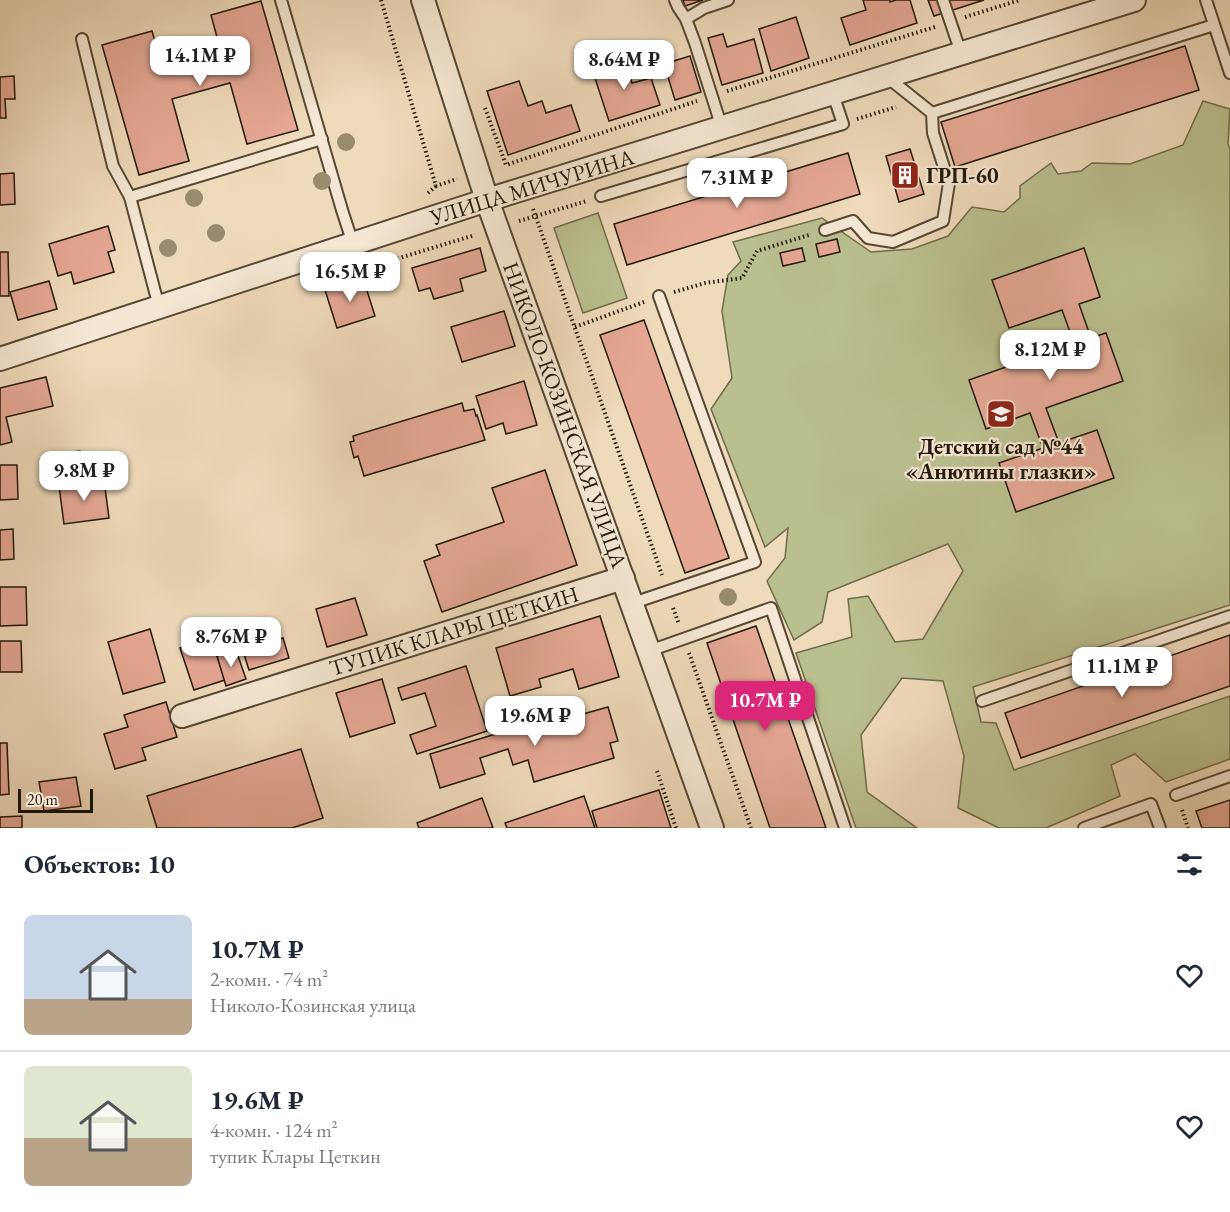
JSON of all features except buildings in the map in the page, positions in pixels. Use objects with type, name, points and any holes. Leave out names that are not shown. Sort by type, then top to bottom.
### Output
[{"type":"street","name":"НИКОЛО-КОЗИНСКАЯ УЛИЦА","points":[[423,0],[487,200],[712,828]]},
{"type":"street","name":"УЛИЦА МИЧУРИНА","points":[[0,359],[487,200],[1134,0]]},
{"type":"street","name":"ТУПИК КЛАРЫ ЦЕТКИН","points":[[182,716],[623,578]]},
{"type":"lane","points":[[281,0],[353,244]]},
{"type":"lane","points":[[675,0],[686,19],[695,43],[722,129]]},
{"type":"lane","points":[[686,19],[704,9],[729,0]]},
{"type":"lane","points":[[943,0],[961,54]]},
{"type":"lane","points":[[1206,0],[1230,74]]},
{"type":"lane","points":[[932,114],[1214,25]]},
{"type":"lane","points":[[82,39],[113,166],[129,197],[159,307]]},
{"type":"lane","points":[[825,230],[853,220],[867,238],[893,242],[943,220],[949,183],[933,133],[932,114],[887,77]]},
{"type":"lane","points":[[601,196],[843,124],[833,94]]},
{"type":"lane","points":[[129,197],[321,139]]},
{"type":"lane","points":[[633,603],[755,562],[660,296]]},
{"type":"lane","points":[[649,651],[771,608],[845,828]]},
{"type":"lane","points":[[982,701],[1230,616]]},
{"type":"lane","points":[[1176,795],[1230,776]]},
{"type":"lane","points":[[1084,828],[1151,804],[1160,828]]},
{"type":"path","points":[[381,0],[436,186],[506,165]]},
{"type":"path","points":[[511,163],[526,189],[751,828]]},
{"type":"path","points":[[535,216],[601,196]]},
{"type":"path","points":[[575,327],[660,296],[705,283],[742,278],[757,250],[825,230]]},
{"type":"path","points":[[657,771],[676,828]]},
{"type":"green space","name":"Детский сад №44 «Анютины глазки»","points":[[1203,101],[1230,109],[1228,144],[1230,148],[1230,605],[973,687],[981,722],[996,723],[1014,770],[1230,696],[1230,759],[1166,782],[1135,754],[1111,765],[1120,796],[1046,828],[999,828],[958,808],[964,756],[943,681],[902,678],[861,735],[867,792],[917,828],[856,828],[796,653],[852,637],[848,599],[868,596],[895,642],[923,639],[963,571],[948,544],[828,592],[822,622],[794,640],[767,581],[785,558],[788,528],[765,547],[711,409],[732,378],[722,311],[728,275],[741,261],[733,242],[822,218],[871,252],[912,249],[948,236],[972,207],[1004,212],[1020,198],[1020,186],[1051,163],[1058,174],[1081,171],[1092,163],[1130,164],[1183,145]]},
{"type":"green space","points":[[598,213],[627,298],[583,313],[554,228]]},
{"type":"place","name":"ГРП-60","points":[[905,175]]},
{"type":"place","name":"Детский сад №44 «Анютины глазки»","points":[[1001,414]]}]
